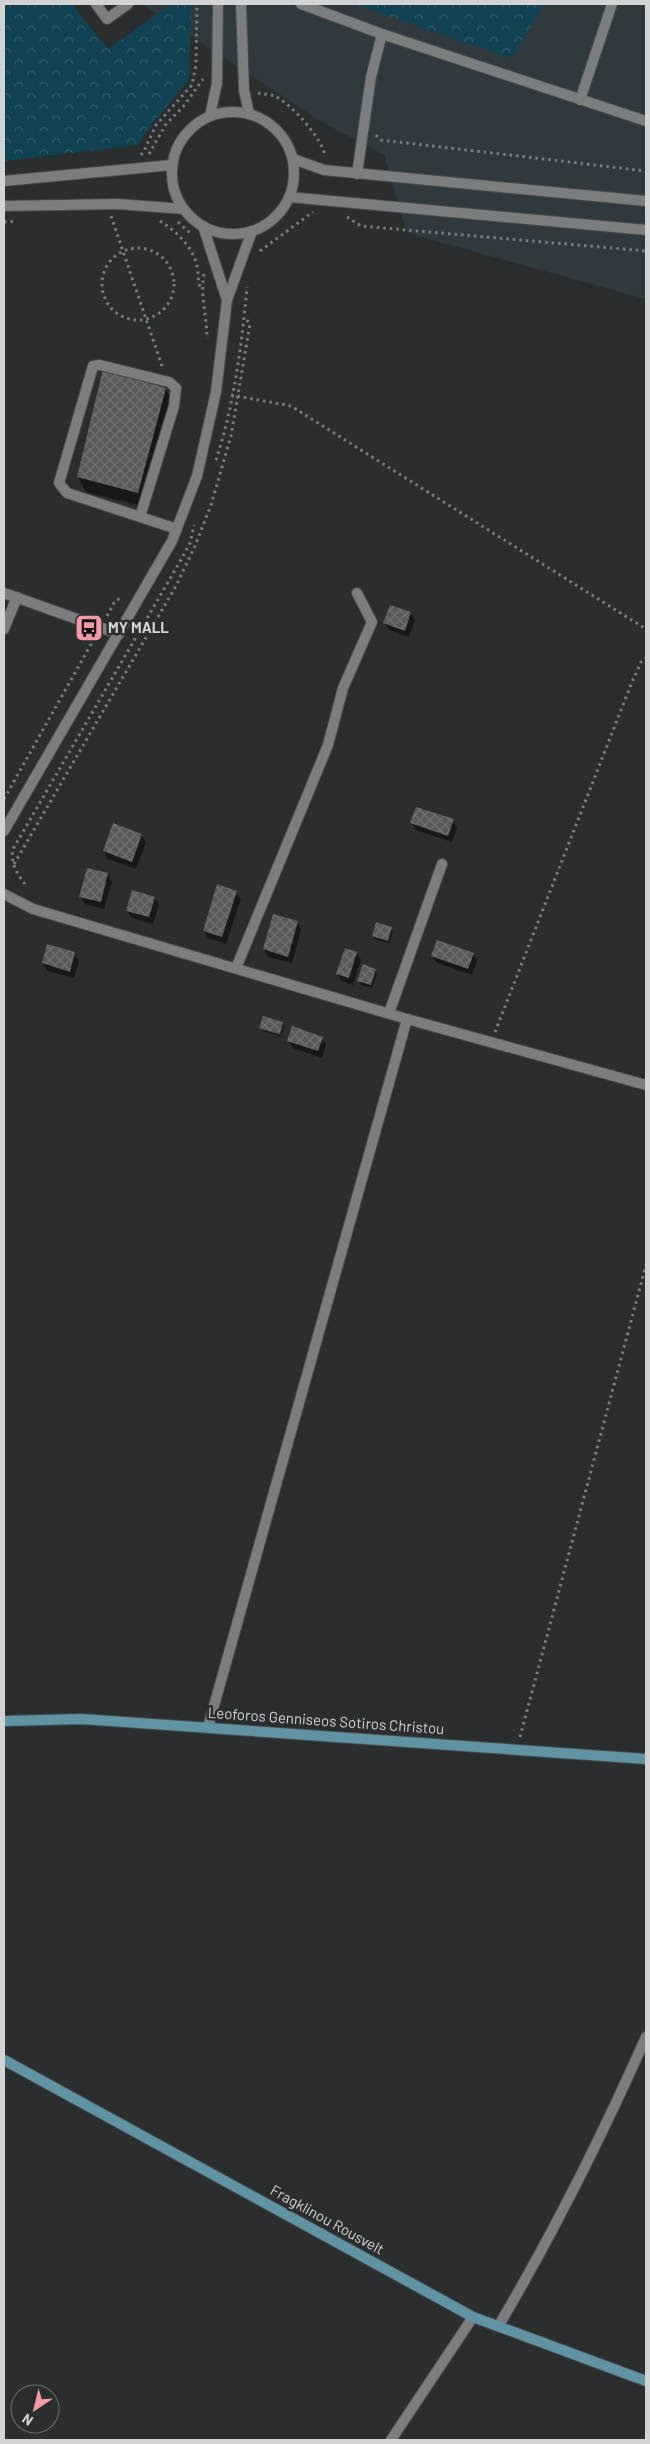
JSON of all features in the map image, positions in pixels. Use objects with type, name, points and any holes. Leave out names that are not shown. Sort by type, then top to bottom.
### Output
[{"type":"main road","name":"Leoforos Genniseos Sotiros Christou","points":[[4,1721],[82,1719],[646,1759]]},
{"type":"main road","name":"Fragklinou Rousvelt","points":[[4,2060],[473,2317],[499,2325],[646,2382]]},
{"type":"street","points":[[96,4],[107,19],[128,4]]},
{"type":"street","points":[[210,116],[217,83],[218,4]]},
{"type":"street","points":[[241,4],[244,90],[249,114]]},
{"type":"street","points":[[301,4],[382,34],[646,121]]},
{"type":"street","points":[[580,100],[612,4]]},
{"type":"street","points":[[357,174],[371,77],[382,34]]},
{"type":"street","points":[[236,111],[261,118],[277,131],[288,147],[294,172],[289,197],[274,218],[252,231],[227,233],[203,226],[184,209],[173,187],[172,165],[182,139],[189,129],[210,116],[236,111]]},
{"type":"street","points":[[292,159],[324,170],[357,174],[646,201]]},
{"type":"street","points":[[4,181],[172,165]]},
{"type":"street","points":[[289,197],[646,230]]},
{"type":"street","points":[[4,206],[118,204],[184,209]]},
{"type":"street","points":[[203,226],[227,300]]},
{"type":"street","points":[[4,831],[161,562],[177,529],[197,476],[216,392],[227,300],[252,231]]},
{"type":"street","points":[[140,516],[174,406],[176,388],[169,382],[100,365],[93,366],[59,482],[67,493],[177,529]]},
{"type":"street","points":[[4,593],[119,634]]},
{"type":"street","points":[[236,968],[328,746],[343,688],[372,622],[357,593]]},
{"type":"street","points":[[4,629],[17,597]]},
{"type":"street","points":[[389,1014],[442,864]]},
{"type":"street","points":[[4,894],[33,909],[389,1014],[646,1085]]},
{"type":"street","points":[[208,1727],[407,1019]]},
{"type":"street","points":[[499,2325],[560,2216],[613,2111],[646,2037]]},
{"type":"street","points":[[391,2440],[473,2317]]},
{"type":"path","points":[[132,158],[144,152],[156,125],[192,85],[196,65],[197,4]]},
{"type":"path","points":[[244,90],[275,96],[298,114],[325,149],[324,170]]},
{"type":"path","points":[[140,160],[150,153],[166,124],[195,92]]},
{"type":"path","points":[[376,135],[381,140],[419,146],[646,172]]},
{"type":"path","points":[[254,257],[317,209]]},
{"type":"path","points":[[111,215],[163,371]]},
{"type":"path","points":[[345,216],[361,226],[646,251]]},
{"type":"path","points":[[155,218],[182,238],[197,265],[198,282],[202,289]]},
{"type":"path","points":[[176,220],[192,235]]},
{"type":"path","points":[[133,248],[151,251],[165,261],[171,270],[174,282],[173,294],[168,304],[160,313],[146,319],[126,318],[115,312],[107,303],[102,292],[105,268],[112,258],[123,252],[133,248]]},
{"type":"path","points":[[202,301],[203,267]]},
{"type":"path","points":[[245,318],[248,281]]},
{"type":"path","points":[[231,395],[291,406],[646,629]]},
{"type":"path","points":[[4,799],[100,627]]},
{"type":"path","points":[[491,1041],[632,682],[642,660],[646,658]]},
{"type":"path","points":[[14,864],[18,876],[25,884]]},
{"type":"path","points":[[517,1750],[646,1264]]},
{"type":"shaded area","points":[[142,4],[646,4],[646,299],[407,233],[384,155],[322,122]]},
{"type":"green space","points":[[4,4],[72,4],[108,49],[171,4],[191,4],[189,80],[149,128],[138,145],[4,161]]},
{"type":"green space","points":[[354,4],[544,4],[511,58]]},
{"type":"building","points":[[103,369],[166,388],[138,493],[77,477]]},
{"type":"building","points":[[390,605],[411,612],[405,631],[383,623]]},
{"type":"building","points":[[416,807],[454,819],[448,836],[410,823]]},
{"type":"building","points":[[113,823],[142,834],[132,862],[103,851]]},
{"type":"building","points":[[87,868],[108,873],[101,902],[79,897]]},
{"type":"building","points":[[217,884],[237,891],[222,937],[203,931]]},
{"type":"building","points":[[132,890],[155,897],[149,917],[126,911]]},
{"type":"building","points":[[273,914],[298,921],[288,957],[263,949]]},
{"type":"building","points":[[376,922],[392,927],[388,941],[372,936]]},
{"type":"building","points":[[437,940],[474,953],[468,969],[431,956]]},
{"type":"building","points":[[47,944],[75,952],[70,972],[42,963]]},
{"type":"building","points":[[345,948],[357,952],[349,978],[336,974]]},
{"type":"building","points":[[363,964],[376,969],[371,985],[357,981]]},
{"type":"building","points":[[263,1016],[283,1022],[280,1034],[259,1028]]},
{"type":"building","points":[[292,1026],[323,1037],[318,1051],[287,1041]]},
{"type":"place","name":"MY MALL","points":[[89,628]]}]
